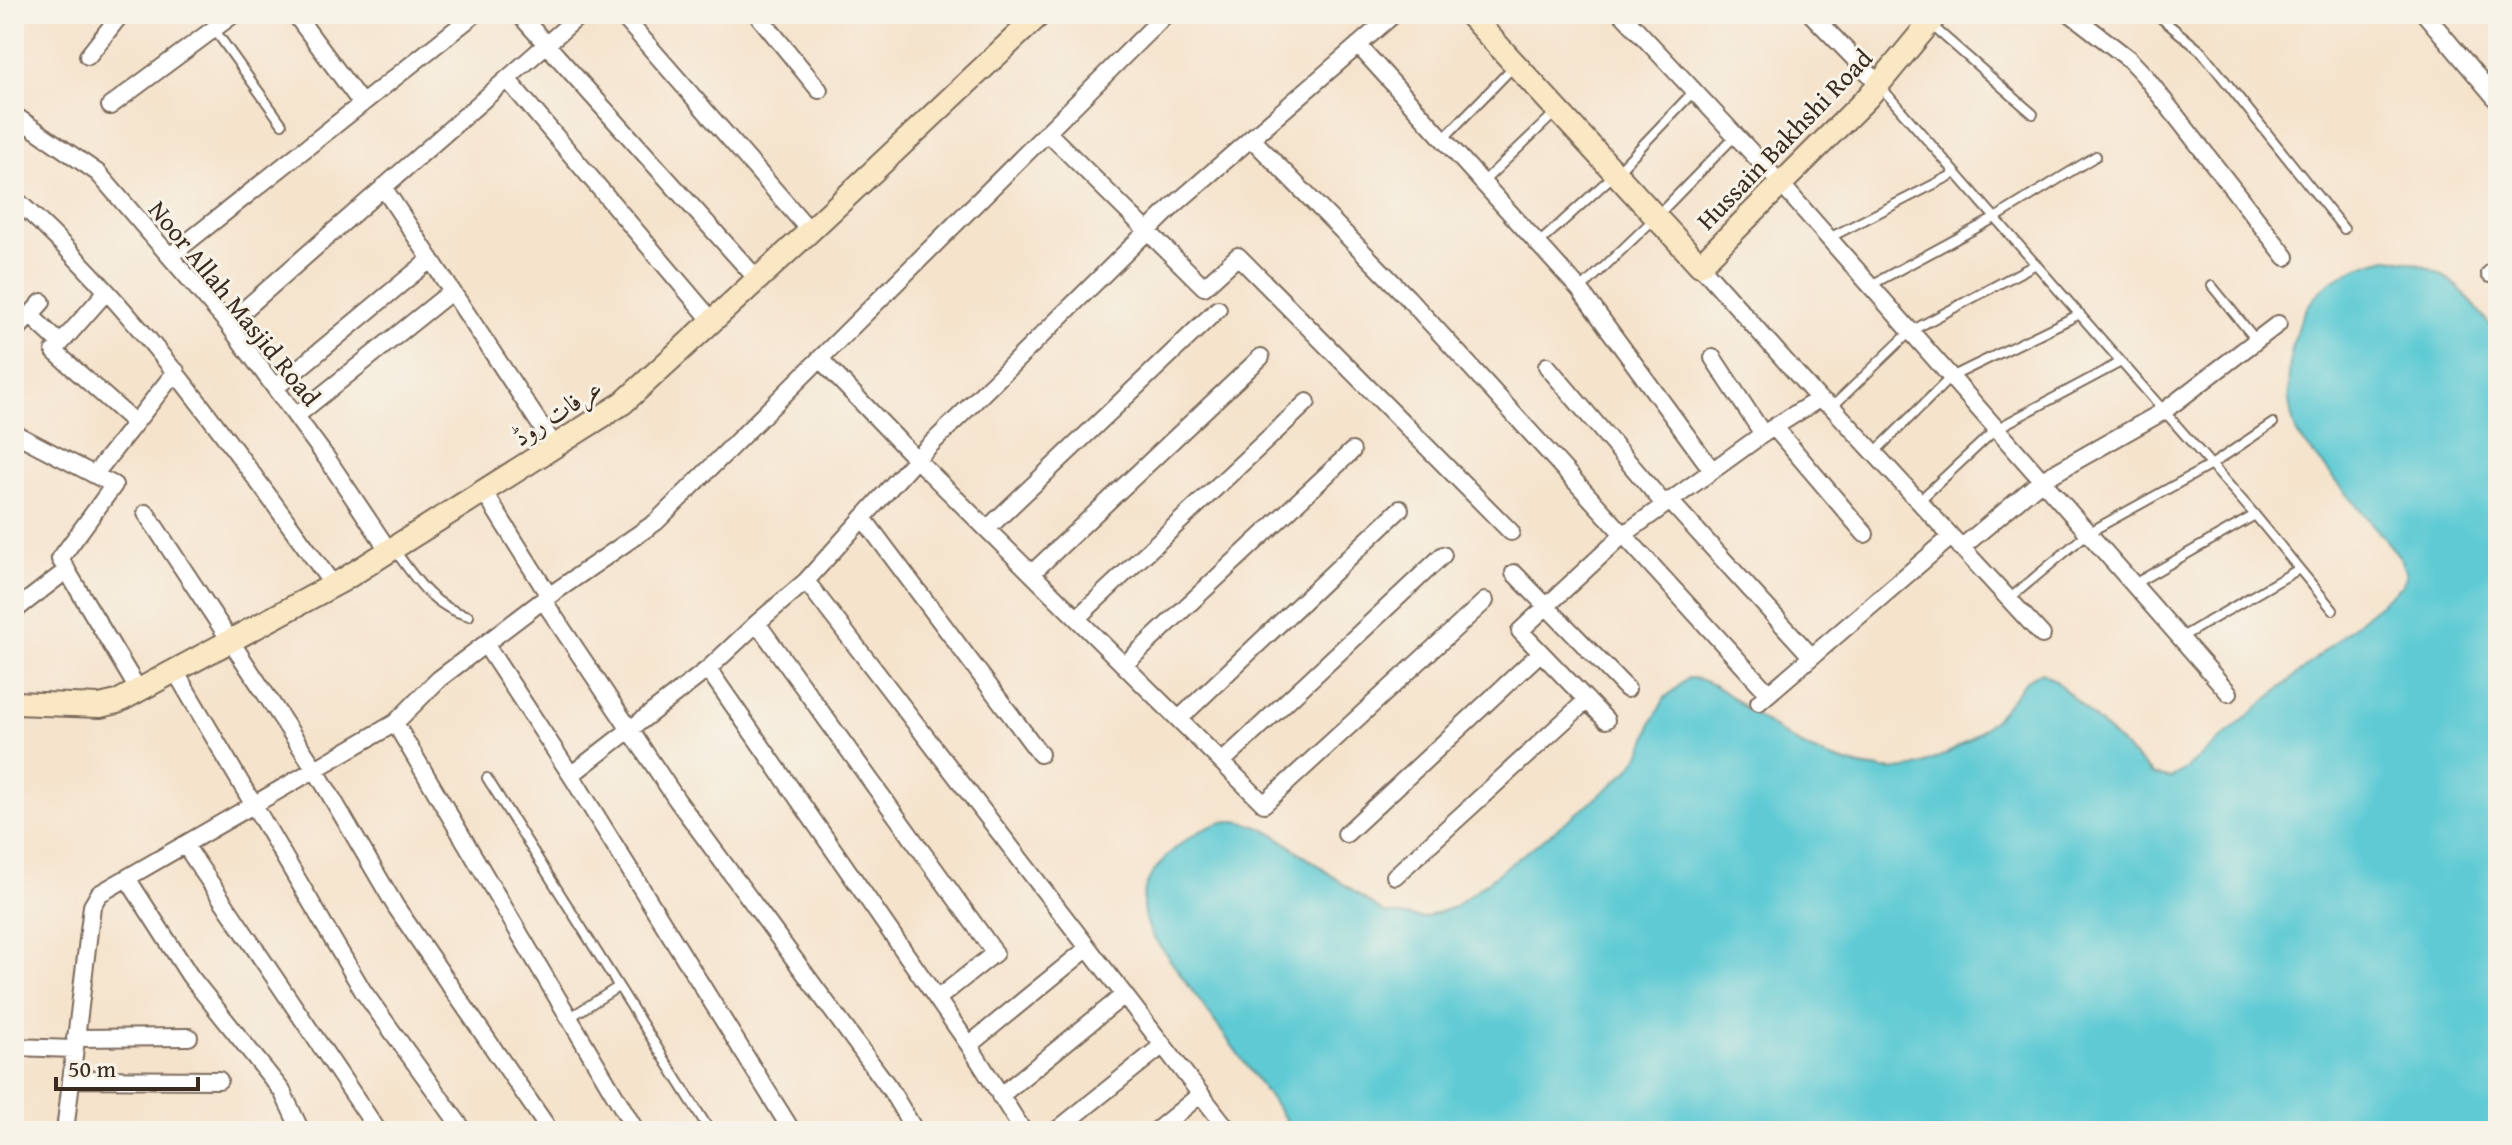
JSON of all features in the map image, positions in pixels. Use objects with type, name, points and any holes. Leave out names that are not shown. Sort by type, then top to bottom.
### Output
[{"type":"street","points":[[88,56],[121,14]]},
{"type":"street","points":[[110,106],[234,14]]},
{"type":"street","points":[[295,14],[362,104]]},
{"type":"street","points":[[170,256],[475,14]]},
{"type":"street","points":[[519,14],[758,280]]},
{"type":"street","points":[[228,324],[581,14]]},
{"type":"street","points":[[621,14],[810,231]]},
{"type":"street","points":[[757,14],[819,90]]},
{"type":"street","name":"عرفات روڈ","points":[[14,703],[100,706],[117,702],[333,585],[555,447],[638,391],[1040,14]]},
{"type":"street","points":[[65,1131],[92,906],[99,894],[395,723],[439,679],[546,598],[656,522],[1166,14]]},
{"type":"street","points":[[571,775],[708,669],[806,581],[916,459],[1149,230],[1394,14]]},
{"type":"street","points":[[1469,14],[2042,635]]},
{"type":"street","points":[[1622,14],[1781,184],[2229,693]]},
{"type":"street","points":[[1811,14],[1879,84]]},
{"type":"street","points":[[2071,14],[2129,59],[2144,75],[2286,257]]},
{"type":"street","points":[[2425,14],[2498,101]]},
{"type":"street","name":"Hussain Bakhshi Road","points":[[1700,265],[1879,84],[1933,19]]},
{"type":"street","points":[[1358,45],[1580,290],[1712,470]]},
{"type":"street","points":[[507,79],[713,322]]},
{"type":"street","name":"Noor Allah Masjid Road","points":[[14,115],[98,173],[170,256],[228,324],[391,550]]},
{"type":"street","points":[[1047,132],[1204,287],[1238,256],[1511,532]]},
{"type":"street","points":[[1251,138],[1407,297],[1623,535],[1763,697],[1956,542],[2042,480],[2164,411],[2278,324]]},
{"type":"street","points":[[383,187],[555,447]]},
{"type":"street","points":[[14,198],[62,241],[176,371],[333,585]]},
{"type":"street","points":[[275,388],[431,259]]},
{"type":"street","points":[[296,416],[452,291]]},
{"type":"street","points":[[106,292],[54,351],[135,423]]},
{"type":"street","points":[[14,333],[42,302]]},
{"type":"street","points":[[987,529],[1218,309]]},
{"type":"street","points":[[30,315],[60,343]]},
{"type":"street","points":[[1032,573],[1261,357]]},
{"type":"street","points":[[1713,358],[1768,430],[1865,534]]},
{"type":"street","points":[[820,359],[916,459],[1264,804],[1485,601]]},
{"type":"street","points":[[1547,366],[1666,502],[1811,656]]},
{"type":"street","points":[[94,475],[176,371]]},
{"type":"street","points":[[1077,618],[1307,402]]},
{"type":"street","points":[[1606,720],[1520,631],[1623,535],[1666,502],[1768,430],[1826,403]]},
{"type":"street","points":[[14,433],[114,485],[60,559],[139,691]]},
{"type":"street","points":[[1124,665],[1352,451]]},
{"type":"street","points":[[484,492],[546,598],[677,800],[890,1089],[915,1131]]},
{"type":"street","points":[[1179,719],[1400,509]]},
{"type":"street","points":[[146,513],[315,769],[396,907],[550,1131]]},
{"type":"street","points":[[863,518],[1040,754]]},
{"type":"street","points":[[1222,762],[1443,555]]},
{"type":"street","points":[[14,611],[67,570]]},
{"type":"street","points":[[1514,573],[1627,689]]},
{"type":"street","points":[[806,581],[1229,1131]]},
{"type":"street","points":[[757,623],[995,953],[937,999]]},
{"type":"street","points":[[485,644],[571,775],[792,1131]]},
{"type":"street","points":[[1346,834],[1540,653]]},
{"type":"street","points":[[708,669],[969,1045],[1023,1131]]},
{"type":"street","points":[[175,671],[363,991],[464,1131]]},
{"type":"street","points":[[1395,876],[1587,700]]},
{"type":"street","points":[[395,723],[636,1131]]},
{"type":"street","points":[[185,845],[378,1131]]},
{"type":"street","points":[[127,878],[190,976],[282,1091],[301,1131]]},
{"type":"street","points":[[969,1045],[1088,948]]},
{"type":"street","points":[[1000,1096],[1124,995]]},
{"type":"street","points":[[14,1047],[189,1037]]},
{"type":"street","points":[[1056,1131],[1163,1045]]},
{"type":"street","points":[[71,1079],[219,1080]]},
{"type":"street","points":[[1156,1131],[1201,1094]]},
{"type":"lane","points":[[2156,14],[2202,52],[2344,229]]},
{"type":"lane","points":[[1933,19],[2033,114]]},
{"type":"lane","points":[[214,29],[282,124]]},
{"type":"lane","points":[[1442,140],[1515,65]]},
{"type":"lane","points":[[1879,84],[2255,515],[2333,610]]},
{"type":"lane","points":[[1539,243],[1616,173],[1694,91]]},
{"type":"lane","points":[[1482,183],[1558,111]]},
{"type":"lane","points":[[1580,290],[1735,135]]},
{"type":"lane","points":[[1871,286],[1995,218],[2096,156]]},
{"type":"lane","points":[[1829,238],[1956,173]]},
{"type":"lane","points":[[1826,403],[1911,331],[2036,264]]},
{"type":"lane","points":[[2212,286],[2256,340]]},
{"type":"lane","points":[[1874,453],[1951,377],[2080,314]]},
{"type":"lane","points":[[1918,501],[1996,429],[2121,362]]},
{"type":"lane","points":[[2009,599],[2088,533],[2211,465],[2273,423]]},
{"type":"lane","points":[[2134,584],[2255,515]]},
{"type":"lane","points":[[391,550],[437,602],[452,612],[469,616]]},
{"type":"lane","points":[[2180,638],[2299,569]]},
{"type":"lane","points":[[487,778],[710,1131]]},
{"type":"lane","points":[[569,1018],[618,987]]},
{"type":"water","points":[[2388,258],[2426,267],[2453,283],[2498,336],[2498,1131],[1294,1131],[1152,935],[1144,914],[1143,899],[1148,881],[1156,869],[1192,836],[1206,828],[1232,821],[1274,834],[1384,913],[1423,918],[1454,907],[1629,770],[1643,750],[1652,722],[1665,698],[1688,678],[1713,685],[1781,733],[1812,750],[1846,763],[1901,770],[1934,760],[1972,738],[2004,709],[2025,683],[2042,672],[2056,681],[2153,775],[2170,778],[2186,769],[2402,585],[2406,575],[2400,557],[2297,434],[2289,395],[2295,335],[2310,303],[2335,279]]}]
